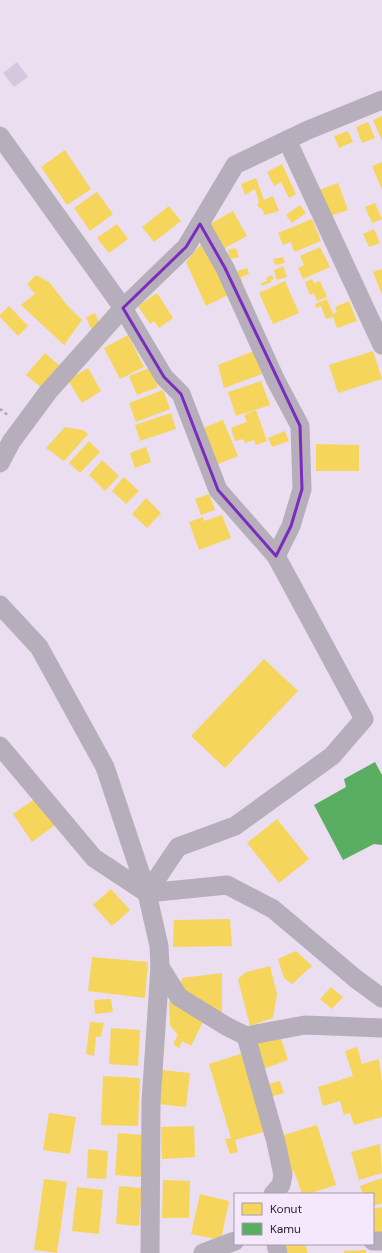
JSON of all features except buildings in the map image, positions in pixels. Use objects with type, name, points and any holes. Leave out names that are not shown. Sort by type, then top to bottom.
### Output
[{"type":"street","points":[[0,463],[11,442],[48,392],[123,308],[186,247],[235,165],[287,140],[382,100]]},
{"type":"street","points":[[0,136],[123,308],[164,377],[181,394],[218,490],[276,556],[364,718],[332,756],[235,826],[178,847],[147,893]]},
{"type":"street","points":[[287,140],[382,345]]},
{"type":"street","points":[[200,224],[225,268],[276,381],[300,426],[302,489],[291,526],[276,556]]},
{"type":"street","points":[[0,605],[39,647],[104,767],[147,893],[159,946],[160,967],[151,1102],[150,1253]]},
{"type":"street","points":[[0,746],[94,858],[147,893],[227,885],[273,909],[356,979],[382,998]]},
{"type":"street","points":[[160,967],[179,997],[226,1026],[246,1036],[305,1025],[382,1028]]},
{"type":"street","points":[[246,1036],[276,1142],[283,1175],[282,1191]]},
{"type":"street","points":[[203,1253],[234,1241]]},
{"type":"highlighted area","points":[[200,224],[225,268],[300,426],[302,489],[291,526],[276,556],[218,490],[181,394],[164,377],[123,308],[186,247]]}]
